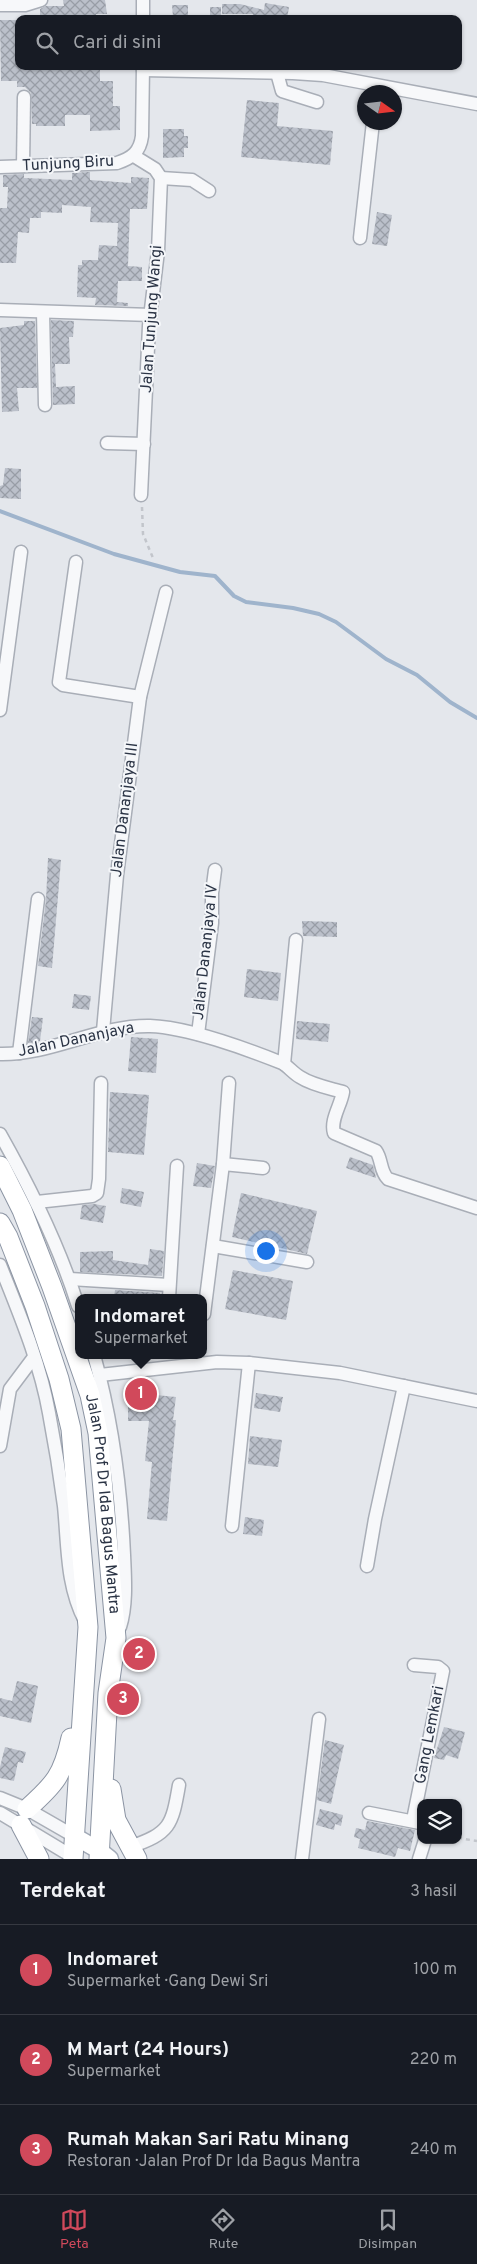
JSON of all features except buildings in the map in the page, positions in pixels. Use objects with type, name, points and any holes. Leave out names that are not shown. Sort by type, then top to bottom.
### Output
[{"type":"highway","name":"Jalan Prof Dr Ida Bagus Mantra","points":[[0,1166],[22,1210],[75,1343]]},
{"type":"highway","name":"Jalan Prof Dr Ida Bagus Mantra","points":[[0,1223],[16,1282],[59,1379],[71,1428],[88,1627],[74,1836],[75,1858]]},
{"type":"highway","name":"Jalan Prof Dr Ida Bagus Mantra","points":[[80,1359],[98,1433],[116,1638],[108,1693],[103,1856]]},
{"type":"highway","points":[[39,1859],[24,1817],[48,1791],[63,1770],[84,1686]]},
{"type":"highway","points":[[108,1693],[110,1786],[113,1807],[116,1820],[133,1853]]},
{"type":"main road","points":[[74,1836],[103,1856]]},
{"type":"street","points":[[0,5],[41,0]]},
{"type":"street","points":[[143,0],[143,15]]},
{"type":"street","name":"Tunjung Biru","points":[[0,167],[117,163],[134,156],[141,143],[142,136],[143,70]]},
{"type":"street","points":[[210,70],[323,75],[359,85]]},
{"type":"street","points":[[277,72],[282,91],[317,102]]},
{"type":"street","points":[[402,94],[477,104]]},
{"type":"street","points":[[22,166],[24,97]]},
{"type":"street","points":[[360,238],[372,130]]},
{"type":"street","points":[[134,156],[155,169],[161,178],[192,180],[209,190]]},
{"type":"street","name":"Jalan Tunjung Wangi","points":[[141,495],[151,315],[158,251],[161,178]]},
{"type":"street","points":[[0,310],[151,315]]},
{"type":"street","points":[[43,312],[45,405]]},
{"type":"street","points":[[107,443],[144,444]]},
{"type":"street","points":[[0,710],[21,552]]},
{"type":"street","points":[[76,562],[60,682],[63,685],[140,697]]},
{"type":"street","name":"Jalan Dananjaya III","points":[[103,1031],[117,875],[140,697],[166,592]]},
{"type":"street","name":"Jalan Dananjaya IV","points":[[198,1034],[212,923],[212,893],[215,870]]},
{"type":"street","points":[[19,1053],[38,899]]},
{"type":"street","points":[[284,1064],[296,940]]},
{"type":"street","name":"Jalan Dananjaya","points":[[0,1054],[19,1053],[61,1044],[103,1031],[126,1027],[151,1026],[198,1034],[284,1064],[300,1078],[310,1083],[343,1092],[333,1120],[332,1131],[342,1138],[376,1151],[380,1156],[384,1175],[388,1178],[477,1208]]},
{"type":"street","points":[[37,1202],[92,1196],[96,1193],[99,1170],[101,1083]]},
{"type":"street","points":[[207,1294],[223,1164],[229,1083]]},
{"type":"street","points":[[0,1134],[37,1202],[70,1279],[75,1296]]},
{"type":"street","points":[[223,1164],[263,1168]]},
{"type":"street","points":[[70,1279],[169,1291],[177,1166]]},
{"type":"street","points":[[213,1246],[308,1262]]},
{"type":"street","points":[[0,1265],[16,1282],[49,1411],[64,1506],[72,1588],[76,1605],[88,1627]]},
{"type":"street","points":[[0,1446],[10,1389],[34,1357]]},
{"type":"street","points":[[95,1359],[111,1430],[122,1522],[123,1610],[116,1638]]},
{"type":"street","points":[[100,1375],[217,1362],[249,1363],[340,1373],[477,1401]]},
{"type":"street","points":[[232,1526],[249,1363]]},
{"type":"street","points":[[367,1566],[375,1518],[404,1386]]},
{"type":"street","name":"Gang Lemkari","points":[[414,1665],[438,1667],[443,1672],[421,1799]]},
{"type":"street","points":[[302,1859],[319,1719]]},
{"type":"street","points":[[133,1853],[169,1825],[176,1804],[179,1784]]},
{"type":"street","points":[[0,1798],[75,1858]]},
{"type":"street","points":[[0,1813],[24,1817],[74,1836]]},
{"type":"street","points":[[369,1813],[417,1822]]},
{"type":"street","points":[[419,1859],[424,1844]]},
{"type":"path","points":[[141,495],[143,534],[153,558]]},
{"type":"path","points":[[462,1839],[477,1841]]},
{"type":"waterway","points":[[0,511],[114,554],[180,572],[215,576],[234,596],[246,602],[293,608],[319,614],[336,622],[386,659],[417,675],[450,702],[477,718]]},
{"type":"place","name":"Indomaret","points":[[141,1394]]},
{"type":"place","name":"M Mart (24 Hours)","points":[[139,1654]]},
{"type":"place","name":"Rumah Makan Sari Ratu Minang","points":[[123,1699]]}]
